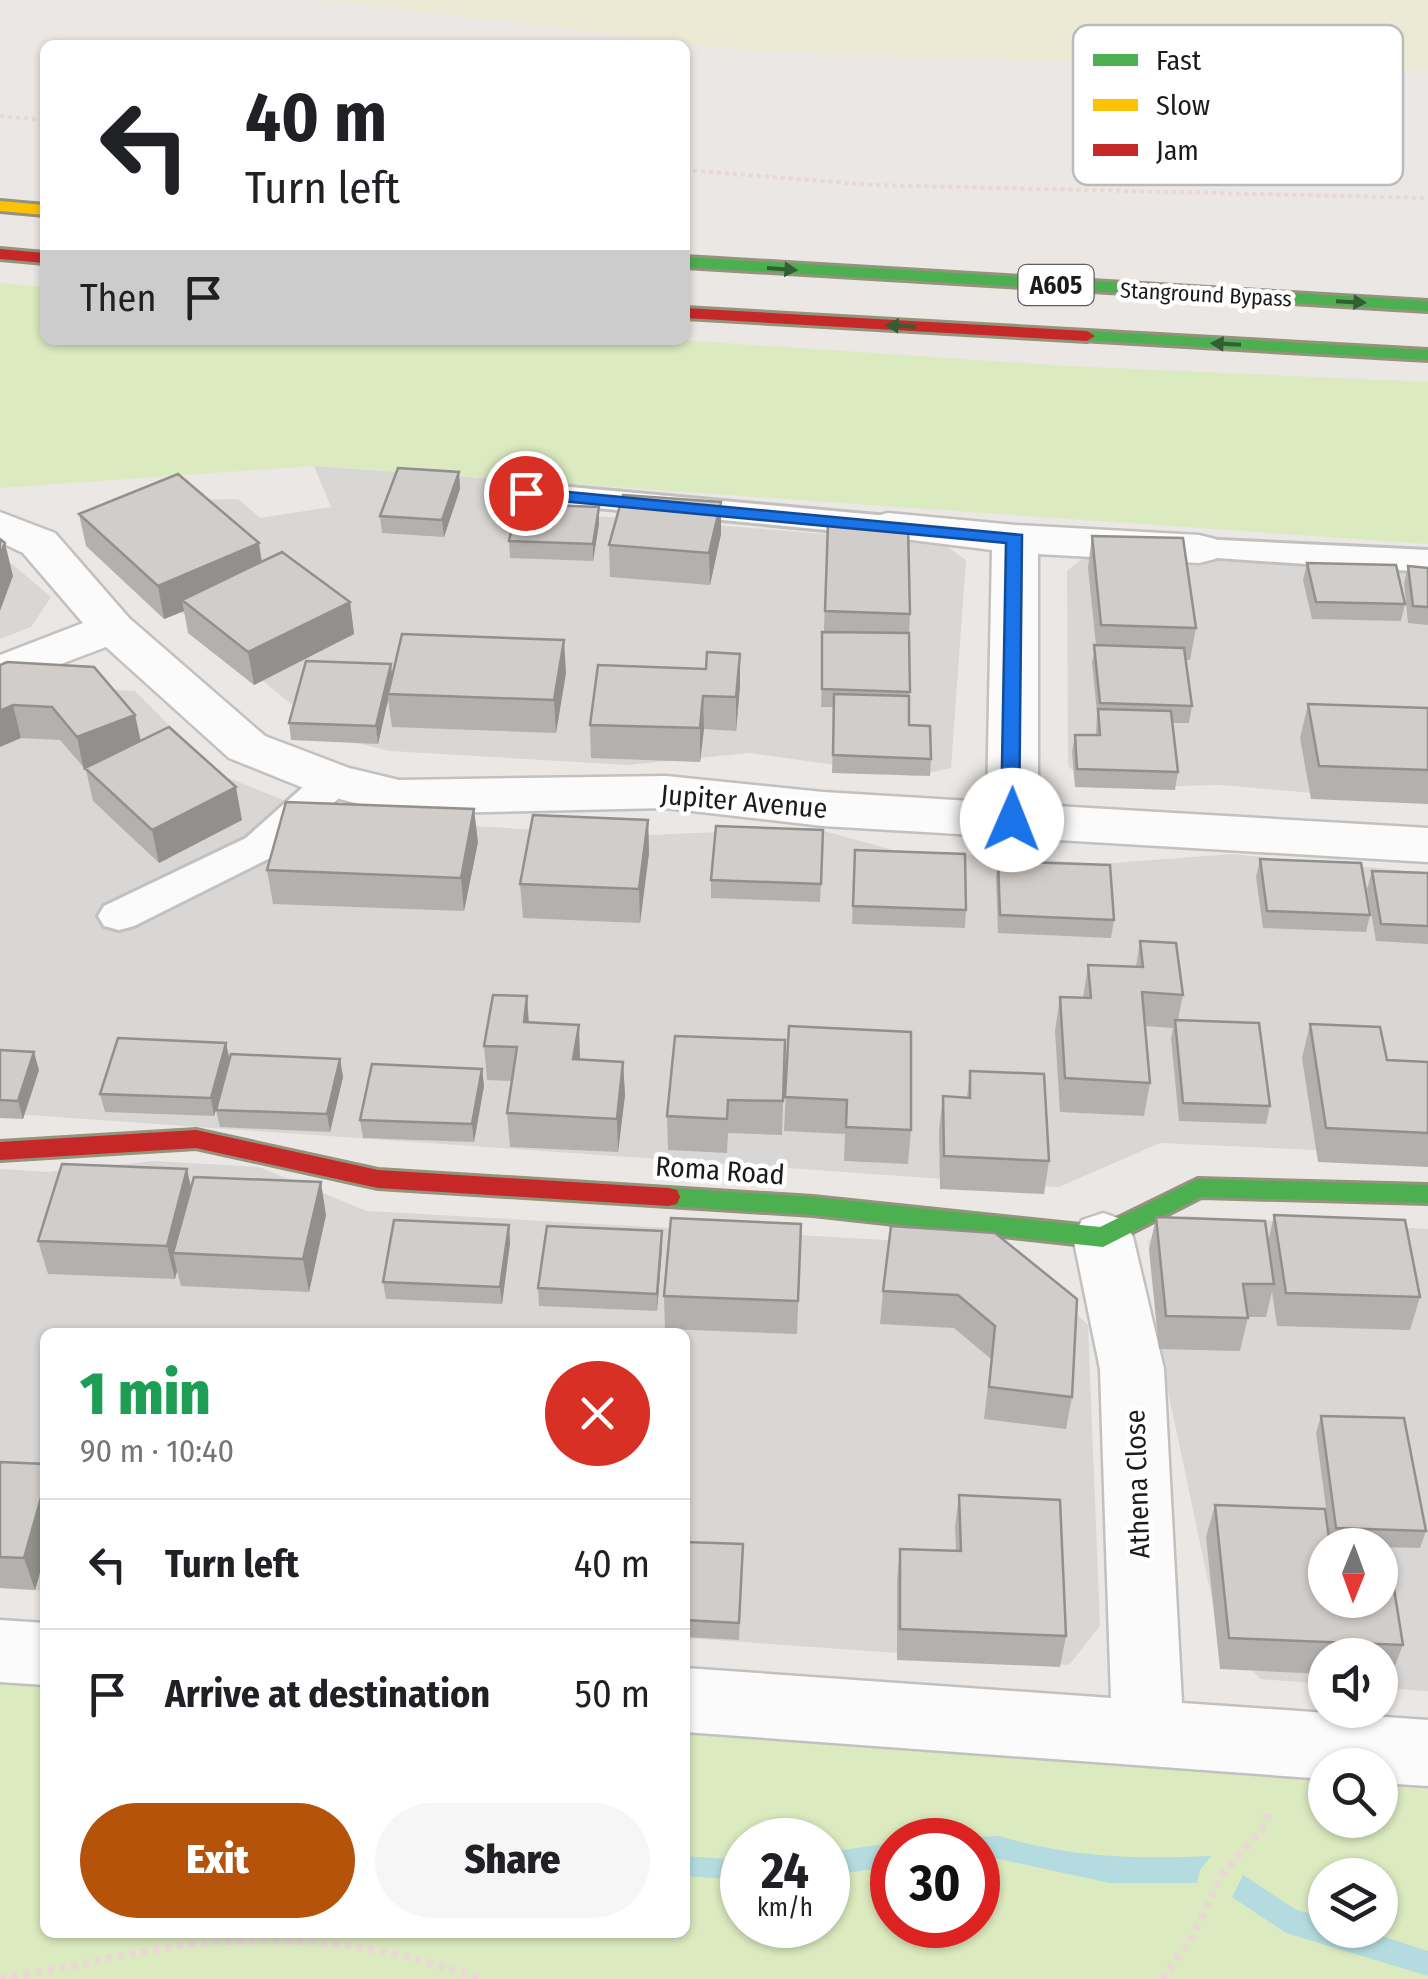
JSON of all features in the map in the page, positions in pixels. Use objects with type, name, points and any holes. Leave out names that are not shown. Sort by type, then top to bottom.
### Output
[{"type":"main road","points":[[0,206],[40,210]]},
{"type":"main road","points":[[0,254],[40,258]]},
{"type":"main road","name":"Stanground Bypass","points":[[690,262],[1428,306]]},
{"type":"main road","name":"Stanground Bypass","points":[[690,312],[1428,355]]},
{"type":"main road","name":"Roma Road","points":[[0,1151],[196,1138],[378,1179],[813,1206],[1103,1238]]},
{"type":"main road","points":[[1103,1238],[1198,1188],[1428,1194]]},
{"type":"street","name":"Jupiter Avenue","points":[[0,525],[38,543],[112,628],[247,748],[334,781],[399,797],[666,792],[823,809],[1428,846]]},
{"type":"street","points":[[888,526],[1015,538],[1199,548]]},
{"type":"street","points":[[1012,820],[1015,538]]},
{"type":"street","points":[[0,672],[112,628]]},
{"type":"street","name":"Athena Close","points":[[1103,1238],[1132,1369],[1148,1734]]},
{"type":"street","points":[[0,1651],[40,1654]]},
{"type":"street","points":[[690,1700],[1428,1752]]},
{"type":"lane","points":[[526,493],[888,526]]},
{"type":"lane","points":[[1199,548],[1428,561]]},
{"type":"lane","points":[[120,916],[260,847],[334,781]]},
{"type":"path","points":[[0,116],[40,120]]},
{"type":"path","points":[[690,170],[873,185],[1428,198]]},
{"type":"path","points":[[1162,1979],[1192,1938],[1221,1875],[1266,1824],[1275,1742]]},
{"type":"path","points":[[0,1978],[161,1949],[266,1940],[368,1944],[480,1979]]},
{"type":"shaded area","points":[[320,0],[1428,0],[1428,72],[1403,71],[1403,25],[1073,25],[1073,62],[766,53],[690,44],[690,40],[657,40]]},
{"type":"shaded area","points":[[314,466],[498,479],[493,508],[942,543],[966,560],[951,768],[914,776],[749,753],[627,765],[390,751],[329,736],[85,532],[193,500],[238,499],[260,518],[331,507]]},
{"type":"shaded area","points":[[0,554],[51,597],[31,627],[0,639]]},
{"type":"shaded area","points":[[1088,554],[1428,573],[1428,803],[1221,785],[1094,788],[1068,766],[1067,571]]},
{"type":"shaded area","points":[[13,685],[135,691],[218,774],[324,816],[626,836],[813,828],[893,850],[1100,864],[1232,854],[1428,873],[1428,1155],[1160,1143],[1059,1187],[0,1113],[0,691]]},
{"type":"shaded area","points":[[154,1161],[259,1167],[367,1211],[1010,1247],[1088,1325],[1100,1626],[1069,1665],[690,1638],[690,1328],[40,1328],[40,1591],[0,1588],[0,1169],[48,1172]]},
{"type":"shaded area","points":[[1184,1216],[1428,1229],[1428,1691],[1398,1689],[1398,1638],[1308,1638],[1308,1683],[1260,1679],[1219,1633],[1166,1382],[1148,1241]]},
{"type":"green space","points":[[0,283],[40,287],[40,345],[690,345],[690,341],[1067,366],[1428,382],[1428,544],[314,466],[0,488]]},
{"type":"green space","points":[[0,1680],[40,1684],[40,1938],[690,1938],[690,1732],[1308,1780],[1308,1838],[1398,1838],[1398,1786],[1428,1789],[1428,1979],[0,1979]]},
{"type":"water","points":[[1000,1836],[1053,1849],[1104,1855],[1211,1856],[1200,1870],[1197,1883],[1110,1883],[1000,1859]]},
{"type":"water","points":[[870,1846],[870,1869],[850,1873],[850,1849]]},
{"type":"water","points":[[690,1856],[720,1858],[720,1878],[690,1876]]},
{"type":"water","points":[[1243,1875],[1295,1909],[1308,1913],[1308,1940],[1286,1933],[1232,1897]]},
{"type":"water","points":[[1398,1941],[1428,1951],[1428,1976],[1336,1948],[1398,1948]]},
{"type":"building","points":[[398,468],[459,472],[442,520],[380,516]]},
{"type":"building","points":[[178,474],[259,543],[158,586],[79,514]]},
{"type":"building","points":[[623,495],[721,502],[709,553],[609,545]]},
{"type":"building","points":[[517,504],[599,507],[593,544],[509,541]]},
{"type":"building","points":[[828,523],[908,526],[910,614],[825,611]]},
{"type":"building","points":[[1092,536],[1183,538],[1196,628],[1101,625]]},
{"type":"building","points":[[282,552],[350,602],[248,652],[182,600]]},
{"type":"building","points":[[1307,563],[1396,565],[1405,604],[1316,602]]},
{"type":"building","points":[[1408,566],[1428,568],[1428,607],[1413,606]]},
{"type":"building","points":[[822,632],[909,633],[910,692],[822,689]]},
{"type":"building","points":[[402,634],[564,640],[554,700],[388,694]]},
{"type":"building","points":[[1094,645],[1184,648],[1192,706],[1100,703]]},
{"type":"building","points":[[707,652],[740,654],[736,697],[703,696],[700,728],[590,725],[598,665],[706,669]]},
{"type":"building","points":[[306,661],[391,664],[376,726],[289,723]]},
{"type":"building","points":[[7,662],[94,667],[135,715],[77,737],[52,707],[13,705],[0,711],[0,665]]},
{"type":"building","points":[[834,694],[909,696],[909,725],[930,726],[931,759],[833,755]]},
{"type":"building","points":[[1308,704],[1428,708],[1428,770],[1319,766]]},
{"type":"building","points":[[1098,709],[1171,711],[1178,772],[1077,769],[1075,735],[1100,735]]},
{"type":"building","points":[[169,727],[236,787],[152,830],[85,768]]},
{"type":"building","points":[[286,802],[474,809],[461,878],[267,870]]},
{"type":"building","points":[[533,815],[648,820],[639,889],[520,884]]},
{"type":"building","points":[[716,826],[823,830],[821,884],[711,880]]},
{"type":"building","points":[[855,850],[965,854],[966,910],[853,906]]},
{"type":"building","points":[[1260,859],[1361,863],[1370,915],[1267,911]]},
{"type":"building","points":[[998,861],[1110,865],[1114,920],[1000,915]]},
{"type":"building","points":[[1372,871],[1428,873],[1428,926],[1381,924]]},
{"type":"building","points":[[1140,941],[1176,943],[1183,995],[1142,992],[1150,1083],[1065,1078],[1060,997],[1091,998],[1088,965],[1143,967]]},
{"type":"building","points":[[493,995],[527,996],[524,1022],[579,1025],[573,1059],[623,1062],[617,1119],[507,1113],[517,1047],[484,1046]]},
{"type":"building","points":[[1175,1020],[1259,1023],[1270,1106],[1183,1103]]},
{"type":"building","points":[[1310,1024],[1380,1027],[1387,1060],[1428,1062],[1428,1133],[1326,1128]]},
{"type":"building","points":[[789,1026],[911,1032],[911,1130],[846,1127],[847,1100],[785,1097]]},
{"type":"building","points":[[675,1036],[785,1040],[783,1101],[728,1100],[727,1119],[667,1116]]},
{"type":"building","points":[[118,1038],[226,1043],[211,1098],[100,1094]]},
{"type":"building","points":[[0,1050],[34,1052],[18,1101],[0,1100]]},
{"type":"building","points":[[231,1054],[340,1059],[327,1114],[216,1110]]},
{"type":"building","points":[[372,1064],[482,1069],[472,1124],[360,1120]]},
{"type":"building","points":[[970,1071],[1044,1074],[1049,1161],[944,1156],[943,1096],[970,1098]]},
{"type":"building","points":[[62,1164],[187,1169],[167,1246],[38,1241]]},
{"type":"building","points":[[194,1177],[321,1182],[303,1259],[173,1253]]},
{"type":"building","points":[[1274,1215],[1405,1220],[1420,1297],[1286,1293]]},
{"type":"building","points":[[1156,1217],[1265,1221],[1274,1284],[1243,1284],[1248,1318],[1166,1316]]},
{"type":"building","points":[[671,1218],[801,1224],[798,1301],[664,1296]]},
{"type":"building","points":[[394,1220],[509,1225],[500,1287],[383,1282]]},
{"type":"building","points":[[547,1226],[662,1231],[657,1294],[538,1288]]},
{"type":"building","points":[[891,1226],[995,1233],[1077,1299],[1072,1397],[989,1387],[995,1326],[958,1295],[883,1291]]},
{"type":"building","points":[[1321,1416],[1404,1418],[1426,1531],[1336,1528]]},
{"type":"building","points":[[0,1462],[40,1464],[40,1502],[24,1558],[0,1557]]},
{"type":"building","points":[[959,1495],[1060,1500],[1066,1636],[900,1629],[900,1549],[961,1551]]},
{"type":"building","points":[[1215,1505],[1325,1509],[1328,1528],[1308,1528],[1308,1618],[1398,1618],[1398,1614],[1403,1645],[1398,1645],[1398,1638],[1308,1638],[1308,1641],[1229,1638]]},
{"type":"building","points":[[690,1542],[743,1544],[739,1623],[690,1620]]},
{"type":"traffic: fast","points":[[690,262],[1428,306]]},
{"type":"traffic: fast","points":[[1087,336],[1428,355]]},
{"type":"traffic: fast","points":[[668,1197],[813,1206],[1103,1237],[1198,1188],[1428,1194]]},
{"type":"traffic: slow","points":[[0,206],[40,210]]},
{"type":"traffic: jam","points":[[0,254],[40,258]]},
{"type":"traffic: jam","points":[[690,313],[1087,336]]},
{"type":"traffic: jam","points":[[0,1151],[196,1139],[378,1179],[668,1197]]},
{"type":"route","points":[[526,493],[1015,538],[1012,820]]}]
